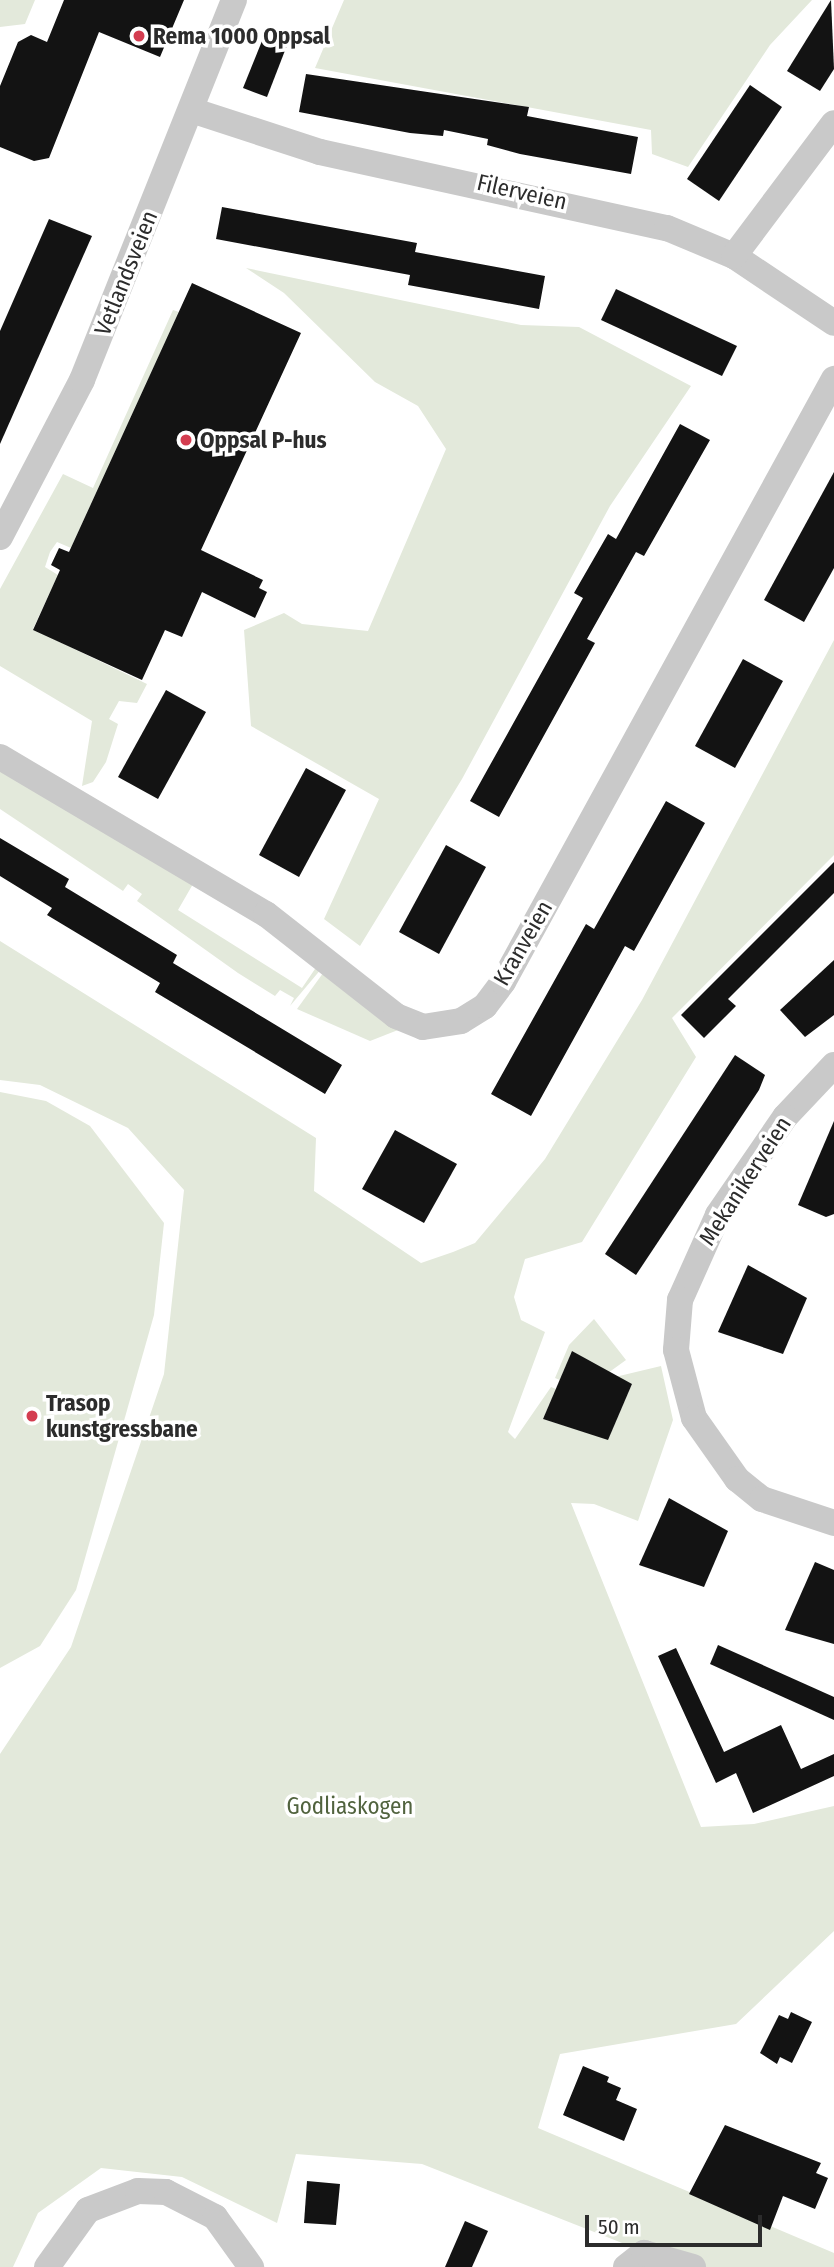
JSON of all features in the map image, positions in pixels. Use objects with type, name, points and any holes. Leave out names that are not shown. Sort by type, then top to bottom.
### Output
[{"type":"street","name":"Vetlandsveien","points":[[0,537],[82,380],[234,0]]},
{"type":"street","name":"Filerveien","points":[[191,110],[320,152],[643,222],[734,256],[834,323]]},
{"type":"street","points":[[734,256],[834,123]]},
{"type":"street","name":"Kranveien","points":[[0,757],[266,914],[396,1016],[423,1027],[461,1021],[485,1006],[503,982],[834,379]]},
{"type":"street","name":"Mekanikerveien","points":[[834,1065],[785,1117],[718,1215],[680,1300],[676,1350],[694,1418],[737,1479],[762,1499],[834,1523]]},
{"type":"street","points":[[47,2267],[70,2227],[111,2197],[166,2192],[191,2201],[235,2236],[251,2267]]},
{"type":"street","points":[[635,2260],[693,2267]]},
{"type":"green space","points":[[0,0],[35,0],[25,24],[0,27]]},
{"type":"green space","points":[[344,0],[812,0],[770,45],[688,167],[652,154],[651,130],[315,68]]},
{"type":"green space","points":[[246,268],[521,325],[579,327],[691,386],[610,506],[462,779],[360,946],[324,919],[379,799],[251,726],[244,630],[284,613],[302,624],[368,631],[446,449],[418,406],[375,382],[284,293]]},
{"type":"green space","points":[[173,310],[179,312],[71,548],[57,542],[50,552],[45,567],[58,575],[33,629],[147,684],[137,703],[119,701],[109,719],[118,724],[106,762],[93,782],[82,786],[92,721],[0,666],[0,589],[63,474],[93,488]]},
{"type":"green space","name":"Godliaskogen","points":[[834,640],[834,855],[672,1018],[696,1057],[582,1242],[525,1259],[514,1297],[521,1320],[545,1332],[508,1432],[515,1439],[551,1387],[556,1389],[543,1419],[608,1439],[632,1384],[615,1377],[661,1366],[673,1420],[638,1521],[594,1504],[571,1503],[701,1827],[754,1824],[834,1806],[834,1931],[736,2024],[560,2054],[538,2128],[834,2253],[834,2267],[683,2267],[422,2164],[296,2154],[277,2223],[182,2177],[101,2168],[38,2213],[13,2267],[0,2267],[0,1754],[71,1647],[164,1374],[184,1190],[128,1128],[40,1085],[0,1080],[0,941],[316,1138],[314,1191],[421,1263],[453,1252],[475,1243],[545,1159],[642,1000]]},
{"type":"green space","points":[[0,770],[193,884],[178,910],[302,988],[317,966],[322,968],[290,1006],[294,998],[280,990],[275,996],[238,973],[137,901],[142,894],[128,884],[123,891],[0,809]]},
{"type":"green space","points":[[326,969],[398,1030],[370,1041],[297,1009]]},
{"type":"green space","points":[[0,1092],[46,1101],[90,1126],[164,1223],[154,1315],[76,1590],[40,1646],[0,1668]]},
{"type":"green space","points":[[594,1319],[626,1360],[608,1373],[572,1351],[560,1380],[555,1378],[569,1345]]},
{"type":"building","points":[[64,0],[184,0],[160,57],[99,32],[49,158],[34,161],[0,147],[0,86],[18,42],[31,35],[47,42]]},
{"type":"building","points":[[831,0],[834,69],[820,91],[787,71]]},
{"type":"building","points":[[268,26],[291,35],[267,97],[243,88]]},
{"type":"building","points":[[306,74],[529,107],[527,116],[638,137],[631,174],[520,154],[487,145],[488,139],[444,130],[443,136],[410,133],[299,112]]},
{"type":"building","points":[[750,85],[782,107],[719,201],[687,179]]},
{"type":"building","points":[[222,207],[417,243],[415,252],[545,276],[539,309],[408,285],[410,275],[216,239]]},
{"type":"building","points":[[49,219],[92,236],[0,444],[0,331]]},
{"type":"building","name":"Oppsal P-hus","points":[[192,283],[301,333],[201,550],[263,580],[259,588],[267,592],[255,618],[202,592],[182,637],[165,630],[142,680],[33,630],[60,570],[51,565],[59,548],[69,552]]},
{"type":"building","points":[[616,289],[737,346],[722,376],[601,320]]},
{"type":"building","points":[[680,424],[710,440],[644,556],[636,552],[587,639],[595,643],[499,817],[470,801],[583,598],[574,593],[608,534],[616,539]]},
{"type":"building","points":[[834,472],[834,568],[804,622],[764,600]]},
{"type":"building","points":[[743,659],[783,681],[735,768],[695,746]]},
{"type":"building","points":[[166,690],[206,712],[158,799],[118,777]]},
{"type":"building","points":[[306,768],[346,790],[299,877],[259,855]]},
{"type":"building","points":[[666,801],[705,823],[634,951],[625,946],[531,1116],[491,1094],[586,924],[594,929]]},
{"type":"building","points":[[0,838],[69,879],[65,887],[177,955],[173,963],[342,1065],[325,1094],[155,992],[160,983],[47,915],[52,908],[0,876]]},
{"type":"building","points":[[446,845],[486,867],[439,954],[399,932]]},
{"type":"building","points":[[834,862],[834,893],[728,999],[736,1006],[704,1038],[681,1015]]},
{"type":"building","points":[[834,960],[834,1015],[805,1037],[780,1010]]},
{"type":"building","points":[[735,1055],[765,1075],[759,1090],[636,1275],[605,1254]]},
{"type":"building","points":[[834,1121],[834,1214],[826,1217],[798,1205]]},
{"type":"building","points":[[395,1130],[457,1164],[424,1223],[362,1189]]},
{"type":"building","points":[[748,1265],[807,1298],[783,1354],[718,1332]]},
{"type":"building","points":[[572,1351],[632,1384],[608,1440],[543,1419]]},
{"type":"building","points":[[669,1498],[728,1531],[704,1587],[639,1565]]},
{"type":"building","points":[[815,1562],[834,1570],[834,1644],[785,1630]]},
{"type":"building","points":[[718,1645],[834,1697],[834,1720],[710,1664]]},
{"type":"building","points":[[676,1648],[724,1752],[781,1725],[801,1769],[834,1754],[834,1776],[753,1813],[736,1773],[716,1783],[658,1656]]},
{"type":"building","points":[[791,2012],[812,2022],[792,2063],[780,2057],[777,2064],[760,2053],[779,2015],[788,2019]]},
{"type":"building","points":[[583,2066],[609,2077],[607,2082],[621,2088],[616,2100],[637,2109],[624,2141],[563,2115]]},
{"type":"building","points":[[725,2125],[821,2163],[816,2173],[828,2178],[815,2209],[783,2196],[770,2230],[689,2194]]},
{"type":"building","points":[[307,2181],[340,2184],[336,2225],[304,2223]]},
{"type":"building","points":[[465,2221],[488,2231],[472,2267],[445,2267]]},
{"type":"place","name":"Rema 1000 Oppsal","points":[[139,36]]},
{"type":"place","name":"Oppsal P-hus","points":[[186,440]]},
{"type":"place","name":"Trasop kunstgressbane","points":[[32,1416]]}]
